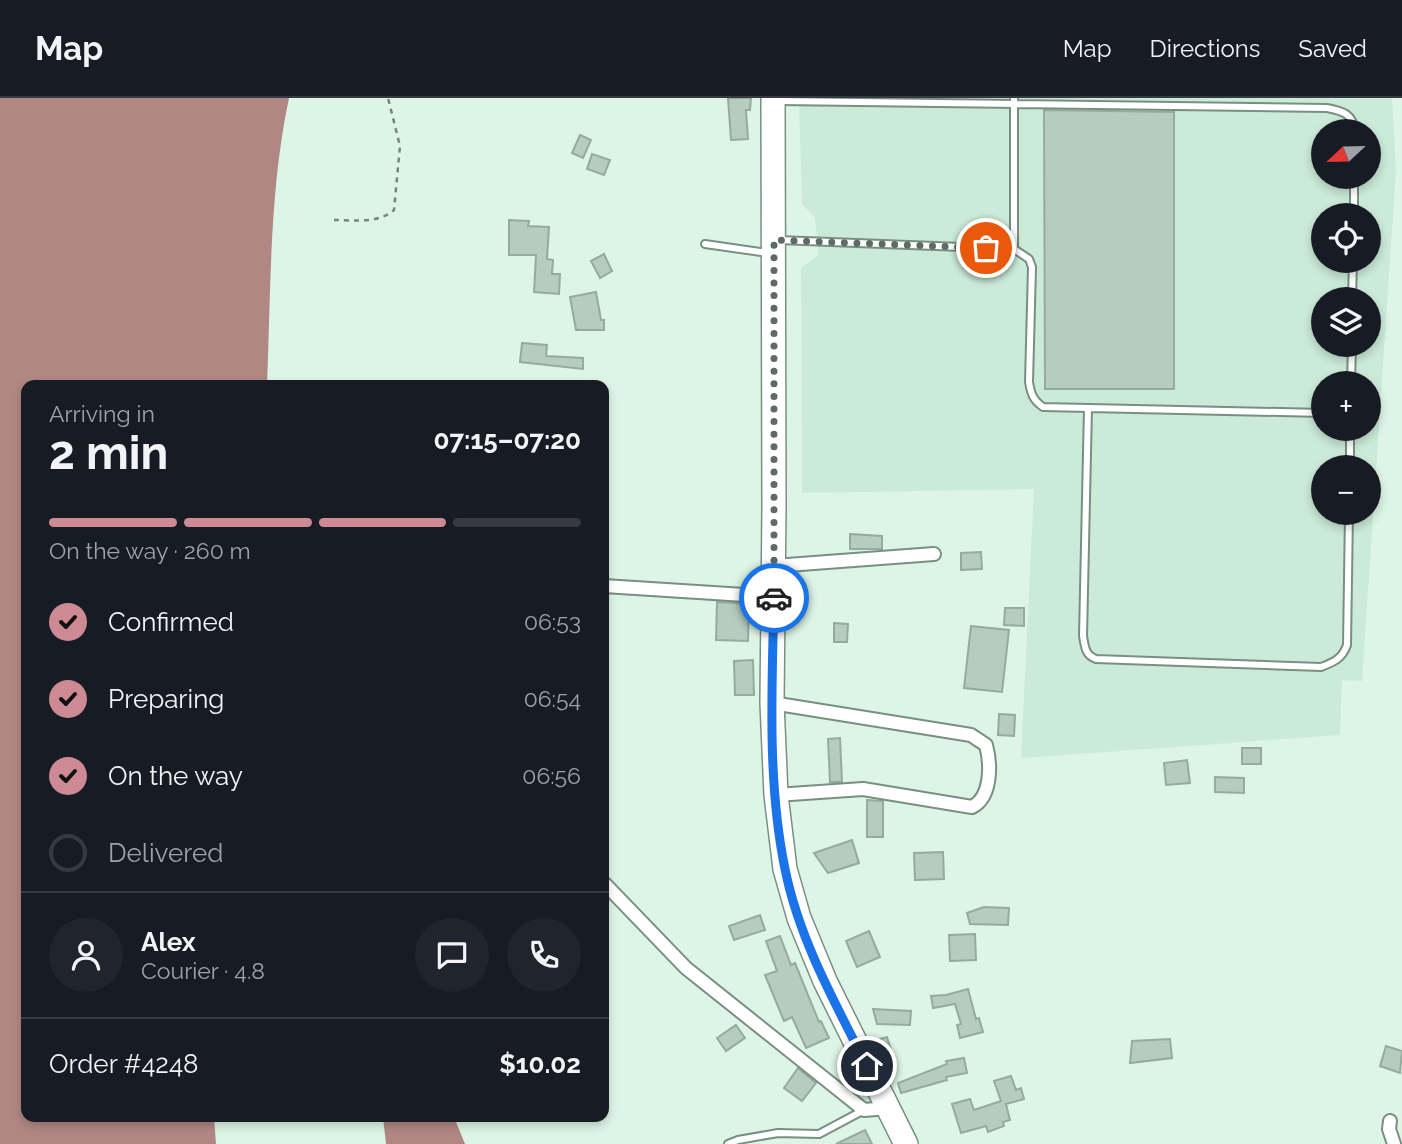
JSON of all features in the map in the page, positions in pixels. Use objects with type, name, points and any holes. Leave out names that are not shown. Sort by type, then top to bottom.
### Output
[{"type":"highway","points":[[773,99],[772,702],[776,795],[785,869],[799,918],[825,981],[906,1144]]},
{"type":"street","points":[[774,566],[934,554]]},
{"type":"street","points":[[609,586],[774,597]]},
{"type":"street","points":[[772,702],[971,736],[986,746],[989,756],[989,777],[985,792],[979,804],[972,807],[863,789],[776,795]]},
{"type":"street","points":[[609,888],[686,968],[864,1110],[888,1108]]},
{"type":"street","points":[[1390,1121],[1389,1129],[1394,1144]]},
{"type":"lane","points":[[1173,98],[1173,107]]},
{"type":"lane","points":[[773,99],[1327,108],[1346,113],[1351,119]]},
{"type":"lane","points":[[1014,102],[1014,249]]},
{"type":"lane","points":[[705,244],[1014,249],[1029,259],[1032,267],[1030,393],[1043,407],[1311,413]]},
{"type":"lane","points":[[1087,408],[1083,636],[1085,649],[1090,657],[1321,667],[1335,662],[1344,655],[1347,645],[1349,525]]},
{"type":"lane","points":[[728,1144],[778,1133],[819,1134],[864,1110]]},
{"type":"path","points":[[334,220],[375,219],[387,216],[394,210],[400,146],[388,98]]},
{"type":"shaded area","points":[[0,98],[289,98],[274,205],[267,380],[21,380],[21,1122],[214,1122],[216,1144],[0,1144]]},
{"type":"shaded area","points":[[799,98],[1392,98],[1396,170],[1381,395],[1381,371],[1311,371],[1311,441],[1378,441],[1377,455],[1311,455],[1311,525],[1372,525],[1362,681],[1342,680],[1340,735],[1021,758],[1034,489],[802,493],[801,268],[818,255],[815,217],[802,204]]},
{"type":"shaded area","points":[[384,1122],[456,1122],[465,1144],[386,1144]]},
{"type":"building","points":[[728,98],[751,98],[750,110],[746,110],[748,139],[731,140]]},
{"type":"building","points":[[1044,110],[1174,112],[1174,389],[1045,389]]},
{"type":"building","points":[[580,135],[591,140],[583,158],[572,153]]},
{"type":"building","points":[[592,154],[610,160],[604,175],[587,169]]},
{"type":"building","points":[[509,220],[529,221],[528,226],[549,227],[547,259],[553,260],[552,274],[560,274],[559,294],[534,292],[536,255],[509,255]]},
{"type":"building","points":[[604,254],[612,271],[600,278],[591,261]]},
{"type":"building","points":[[596,292],[604,330],[576,330],[570,297]]},
{"type":"building","points":[[522,343],[547,345],[546,356],[583,358],[583,369],[520,362]]},
{"type":"building","points":[[850,534],[882,536],[882,549],[850,549]]},
{"type":"building","points":[[981,552],[982,569],[961,570],[961,553]]},
{"type":"building","points":[[717,602],[749,604],[748,641],[716,640]]},
{"type":"building","points":[[1005,608],[1024,608],[1024,626],[1004,625]]},
{"type":"building","points":[[834,623],[848,624],[847,642],[834,642]]},
{"type":"building","points":[[971,626],[1009,630],[1002,692],[964,688]]},
{"type":"building","points":[[753,660],[754,695],[735,695],[734,661]]},
{"type":"building","points":[[999,714],[1015,715],[1014,736],[998,735]]},
{"type":"building","points":[[840,738],[842,782],[830,782],[828,739]]},
{"type":"building","points":[[1242,748],[1261,748],[1261,764],[1242,764]]},
{"type":"building","points":[[1187,760],[1190,783],[1166,785],[1164,763]]},
{"type":"building","points":[[1215,777],[1244,778],[1244,793],[1215,792]]},
{"type":"building","points":[[867,800],[883,801],[883,837],[867,837]]},
{"type":"building","points":[[852,840],[859,863],[828,873],[814,853]]},
{"type":"building","points":[[943,852],[944,879],[915,880],[914,853]]},
{"type":"building","points":[[984,907],[1009,908],[1008,925],[970,924],[967,913]]},
{"type":"building","points":[[760,915],[765,930],[734,940],[729,926]]},
{"type":"building","points":[[869,931],[880,957],[857,967],[846,941]]},
{"type":"building","points":[[975,934],[976,960],[950,961],[949,935]]},
{"type":"building","points":[[780,936],[791,965],[795,963],[819,1022],[821,1021],[829,1038],[806,1048],[792,1017],[784,1021],[765,975],[777,971],[766,941]]},
{"type":"building","points":[[968,989],[976,1019],[979,1018],[983,1032],[960,1038],[957,1025],[961,1024],[955,1004],[933,1008],[931,996]]},
{"type":"building","points":[[873,1009],[911,1011],[910,1025],[877,1024]]},
{"type":"building","points":[[736,1025],[745,1038],[726,1051],[717,1038]]},
{"type":"building","points":[[887,1037],[894,1059],[883,1062],[877,1040]]},
{"type":"building","points":[[1170,1039],[1172,1058],[1130,1063],[1132,1041]]},
{"type":"building","points":[[1386,1046],[1402,1051],[1400,1073],[1380,1066]]},
{"type":"building","points":[[964,1058],[967,1073],[946,1077],[947,1080],[901,1093],[898,1083],[947,1064],[946,1061]]},
{"type":"building","points":[[798,1068],[816,1083],[802,1101],[784,1088]]},
{"type":"building","points":[[1011,1076],[1016,1090],[1021,1088],[1024,1099],[1006,1104],[1010,1120],[1003,1122],[1004,1126],[988,1132],[986,1126],[961,1133],[952,1104],[970,1099],[974,1110],[1001,1101],[994,1081]]},
{"type":"building","points":[[865,1130],[872,1144],[836,1144]]},
{"type":"way so far","points":[[774,598],[774,240],[986,248]]},
{"type":"route","points":[[774,598],[772,702],[776,795],[785,869],[807,939],[867,1066]]}]
